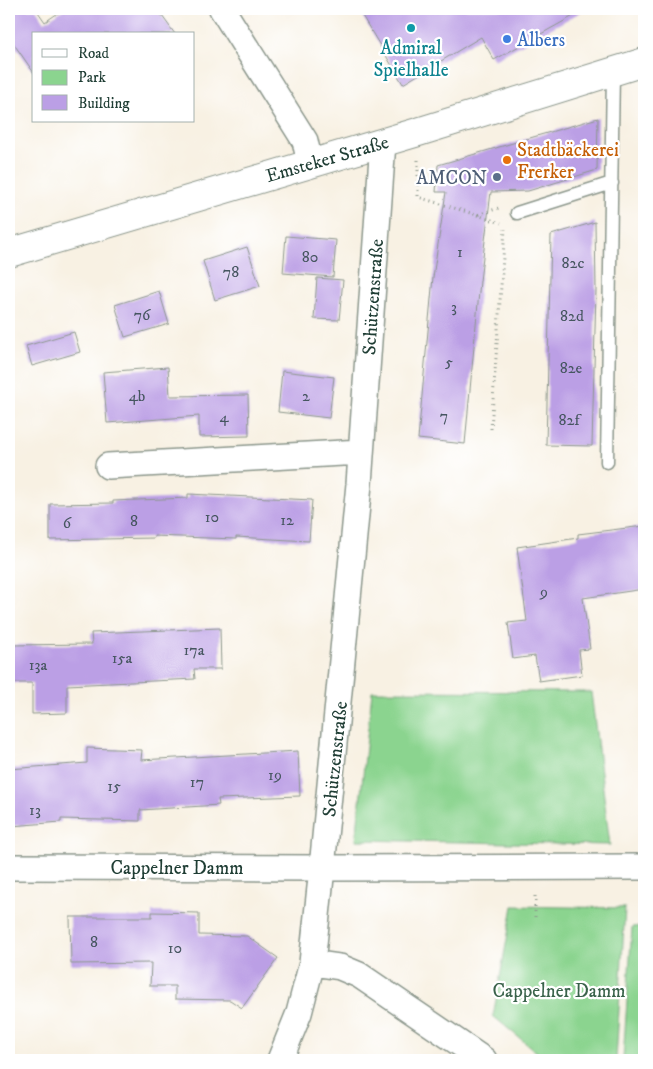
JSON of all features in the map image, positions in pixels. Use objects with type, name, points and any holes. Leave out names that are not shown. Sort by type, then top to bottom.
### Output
[{"type":"street","points":[[222,9],[305,141],[310,163]]},
{"type":"street","name":"Emsteker Straße","points":[[9,253],[418,132],[644,62]]},
{"type":"street","name":"Schützenstraße","points":[[280,1060],[300,1013],[312,963],[342,678],[361,452],[383,142]]},
{"type":"street","points":[[108,466],[361,452]]},
{"type":"street","name":"Cappelner Damm","points":[[9,867],[644,867]]},
{"type":"street","points":[[312,963],[340,967],[359,975],[484,1060]]},
{"type":"lane","points":[[607,462],[613,72]]},
{"type":"lane","points":[[517,213],[612,183]]},
{"type":"path","points":[[418,132],[418,197],[505,224],[491,429]]},
{"type":"path","points":[[477,215],[514,203],[517,213]]},
{"type":"path","points":[[535,886],[535,917]]},
{"type":"green space","points":[[372,691],[591,692],[610,845],[356,840]]},
{"type":"green space","name":"Cappelner Damm","points":[[513,906],[625,908],[616,1060],[546,1060],[493,1016]]},
{"type":"green space","points":[[644,926],[644,1060],[623,1060],[632,927]]},
{"type":"building","points":[[9,9],[36,9],[45,22],[64,9],[157,9],[174,32],[32,32],[32,70],[9,37]]},
{"type":"building","points":[[358,9],[586,9],[494,60],[481,37],[403,84]]},
{"type":"building","points":[[598,118],[597,170],[528,191],[491,192],[480,281],[465,444],[418,439],[433,277],[446,192],[436,192],[438,165]]},
{"type":"building","points":[[595,222],[596,290],[592,446],[546,445],[551,235]]},
{"type":"building","points":[[286,236],[336,240],[333,277],[283,273]]},
{"type":"building","points":[[247,247],[260,286],[215,300],[203,261]]},
{"type":"building","points":[[317,278],[343,280],[339,320],[314,319]]},
{"type":"building","points":[[159,291],[169,324],[125,337],[115,305]]},
{"type":"building","points":[[74,332],[80,352],[32,366],[26,346]]},
{"type":"building","points":[[168,367],[170,396],[248,395],[249,436],[199,437],[199,416],[107,423],[103,372]]},
{"type":"building","points":[[282,371],[334,377],[329,418],[278,412]]},
{"type":"building","points":[[188,494],[312,500],[309,541],[236,537],[236,539],[154,536],[154,538],[50,540],[50,504],[113,503],[113,501],[188,498]]},
{"type":"building","points":[[644,526],[644,589],[583,598],[590,649],[579,650],[582,675],[539,681],[535,656],[513,659],[508,623],[527,621],[517,547],[578,538],[578,534]]},
{"type":"building","points":[[220,628],[221,669],[194,669],[195,679],[67,685],[67,713],[32,714],[32,683],[9,683],[9,645],[92,644],[91,633]]},
{"type":"building","points":[[87,748],[142,750],[141,760],[298,751],[300,796],[218,799],[219,805],[140,810],[140,821],[61,819],[61,822],[11,826],[9,769],[87,763]]},
{"type":"building","points":[[152,912],[199,913],[199,935],[247,936],[278,958],[242,1008],[230,1000],[175,999],[175,986],[150,986],[151,963],[71,964],[70,917],[152,917]]},
{"type":"place","name":"Admiral Spielhalle","points":[[411,28]]},
{"type":"place","name":"Albers","points":[[507,39]]},
{"type":"place","name":"Stadtbäckerei Frerker","points":[[507,160]]},
{"type":"place","name":"AMCON","points":[[497,177]]}]
